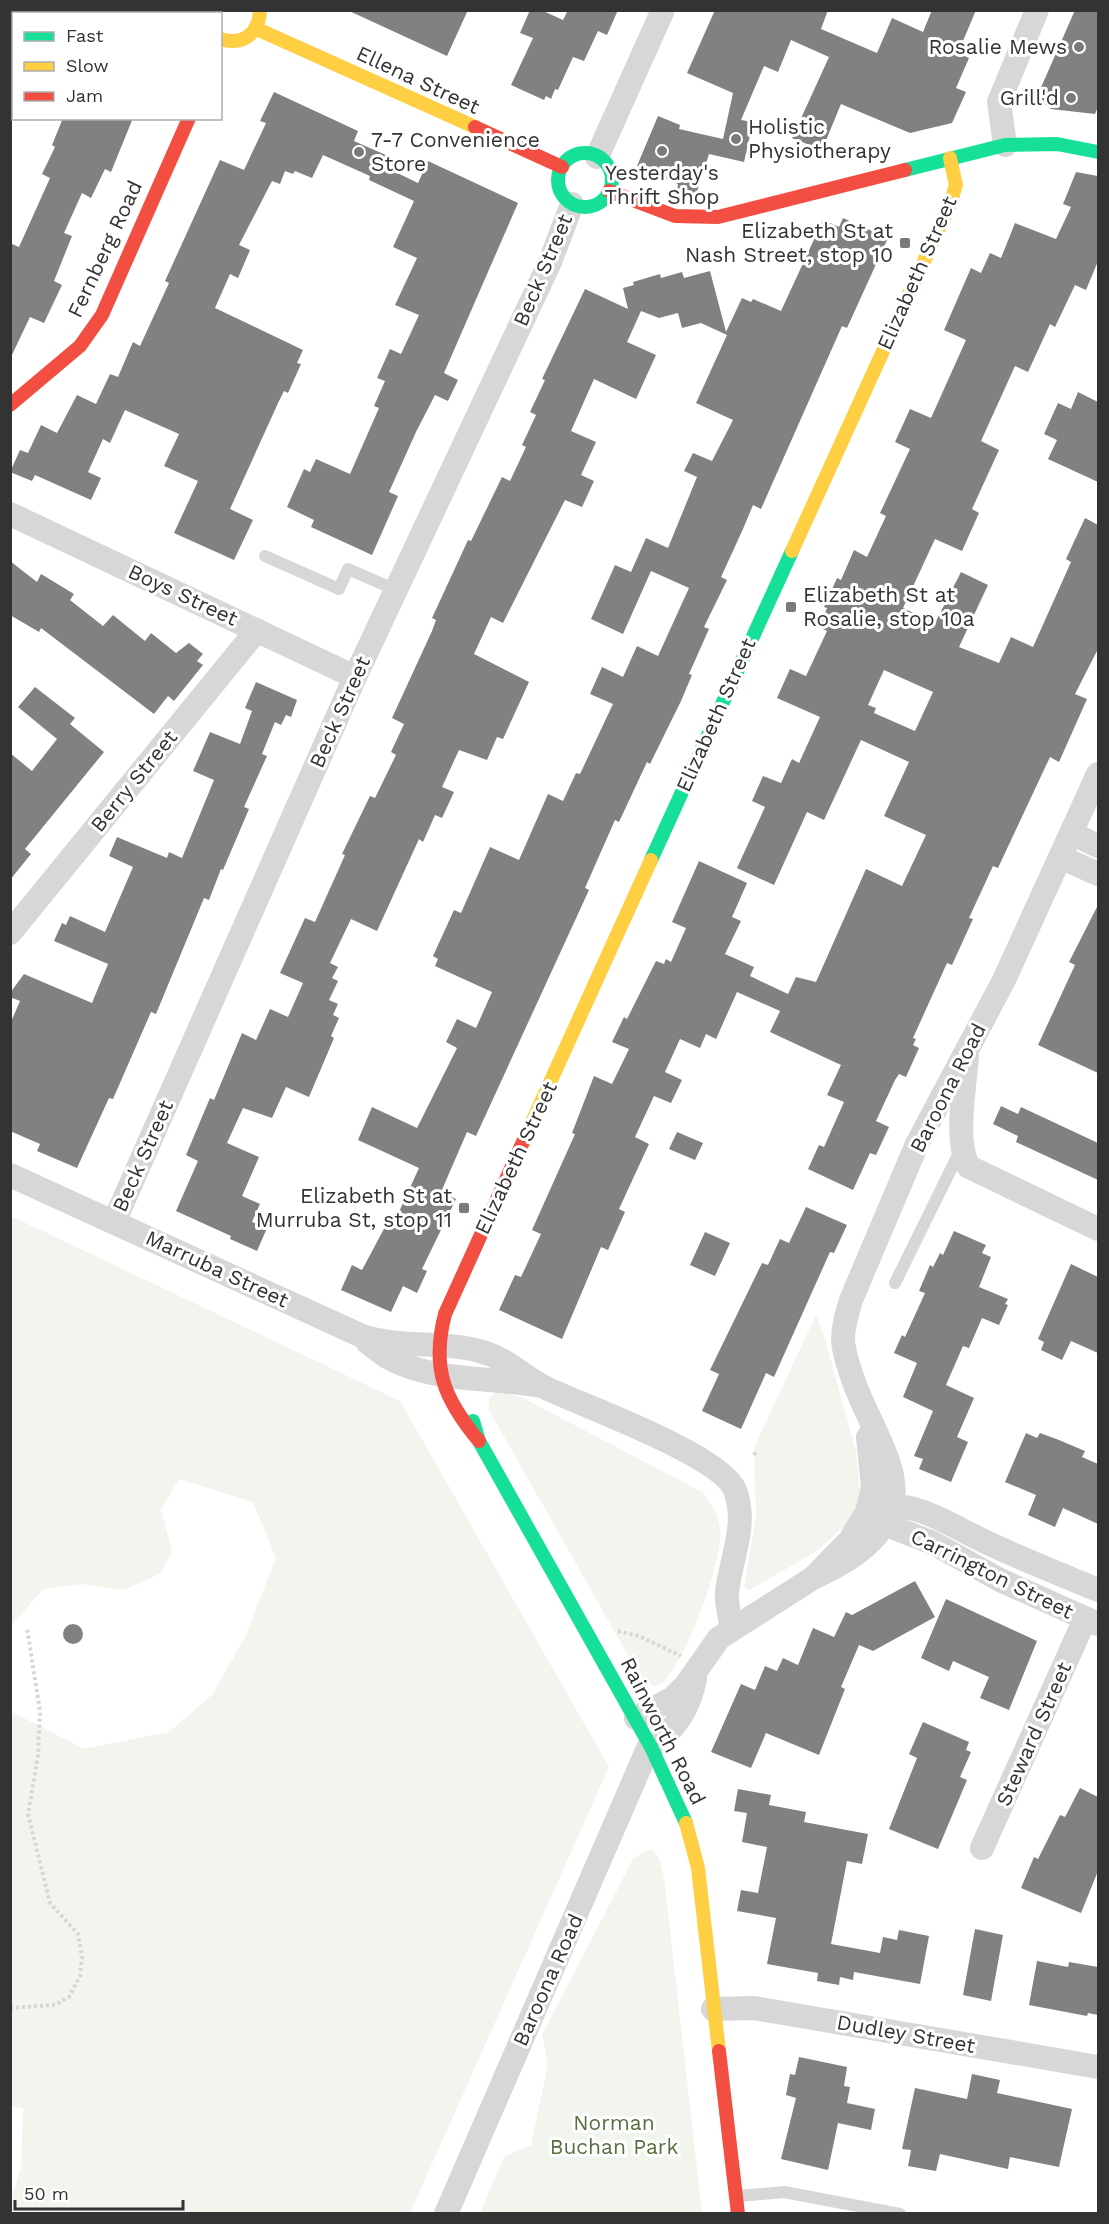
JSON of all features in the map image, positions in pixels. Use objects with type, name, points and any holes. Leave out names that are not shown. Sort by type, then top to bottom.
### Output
[{"type":"street","points":[[222,41],[238,43],[252,36],[257,29],[260,10]]},
{"type":"street","points":[[597,157],[663,10]]},
{"type":"street","points":[[1005,146],[999,102],[1037,10]]},
{"type":"street","name":"Ellena Street","points":[[257,29],[562,167]]},
{"type":"street","name":"Fernberg Road","points":[[10,405],[80,346],[102,315],[188,120]]},
{"type":"street","points":[[609,191],[675,216],[718,217],[1005,146],[1057,144],[1098,152]]},
{"type":"street","points":[[581,154],[597,157],[608,168],[612,183],[605,198],[590,207],[572,204],[565,199],[558,184],[562,167],[566,161],[581,154]]},
{"type":"street","name":"Elizabeth Street","points":[[458,1385],[448,1346],[445,1314],[950,204],[956,185],[950,158]]},
{"type":"street","name":"Beck Street","points":[[114,1222],[355,677],[550,262],[572,204]]},
{"type":"street","name":"Boys Street","points":[[10,514],[355,677]]},
{"type":"street","name":"Berry Street","points":[[10,933],[256,630]]},
{"type":"street","name":"Baroona Road","points":[[636,1718],[673,1698],[719,1638],[732,1628],[813,1578],[858,1555],[874,1540],[891,1470],[865,1411],[845,1350],[843,1337],[847,1313],[917,1144],[1004,980],[1098,774]]},
{"type":"street","points":[[1071,833],[1098,846]]},
{"type":"street","points":[[1060,856],[1098,874]]},
{"type":"street","points":[[968,1048],[963,1145],[967,1164],[977,1173],[1098,1229]]},
{"type":"street","name":"Marruba Street","points":[[10,1175],[357,1334],[390,1343],[448,1346],[481,1351],[505,1360],[544,1387],[720,1470],[729,1479],[738,1502],[740,1521],[727,1593],[732,1628]]},
{"type":"street","name":"Marruba Street","points":[[357,1334],[393,1360],[458,1385],[544,1387]]},
{"type":"street","name":"Elizabeth Street","points":[[448,1346],[458,1385]]},
{"type":"street","name":"Rainworth Road","points":[[479,1441],[454,1411],[444,1390],[458,1385],[479,1441],[636,1718],[682,1811],[696,1858],[738,2214]]},
{"type":"street","name":"Carrington Street","points":[[882,1512],[924,1511],[987,1543],[1098,1590]]},
{"type":"street","name":"Carrington Street","points":[[882,1512],[995,1577],[1092,1622]]},
{"type":"street","name":"Steward Street","points":[[982,1848],[1092,1622]]},
{"type":"street","name":"Baroona Road","points":[[446,2214],[650,1747],[671,1731],[682,1717],[700,1664]]},
{"type":"street","name":"Dudley Street","points":[[713,2009],[754,2008],[1098,2067]]},
{"type":"lane","points":[[265,556],[339,589],[348,569],[396,590]]},
{"type":"lane","points":[[895,1283],[963,1145]]},
{"type":"lane","points":[[736,2197],[784,2192],[900,2214]]},
{"type":"path","points":[[754,1455],[757,1450]]},
{"type":"path","points":[[583,1624],[639,1636],[700,1664]]},
{"type":"path","points":[[10,2008],[55,2005],[69,1997],[80,1976],[82,1957],[78,1934],[50,1903],[28,1814],[38,1755],[40,1711],[27,1628]]},
{"type":"green space","points":[[11,1216],[400,1401],[609,1767],[410,2213],[11,2213],[11,2201],[21,2167],[23,2108],[10,2106],[11,1704],[12,1712],[84,1749],[169,1732],[212,1695],[245,1637],[276,1558],[253,1502],[179,1479],[161,1509],[172,1551],[161,1573],[125,1590],[81,1584],[43,1589],[11,1626]]},
{"type":"green space","points":[[816,1315],[825,1339],[856,1452],[860,1492],[857,1505],[846,1525],[815,1552],[750,1590],[744,1587],[756,1517],[754,1448]]},
{"type":"green space","points":[[498,1390],[523,1398],[702,1492],[713,1507],[720,1530],[714,1570],[690,1639],[680,1659],[660,1685],[654,1686],[642,1680],[489,1410],[489,1399]]},
{"type":"green space","name":"Norman Buchan Park","points":[[646,1850],[653,1850],[660,1861],[664,1877],[702,2213],[480,2213],[504,2157],[531,2145],[548,2064],[542,2035],[633,1859]]},
{"type":"building","points":[[347,10],[468,10],[447,56]]},
{"type":"building","points":[[530,10],[541,10],[563,20],[568,10],[618,10],[607,35],[598,31],[584,61],[573,57],[558,90],[555,89],[551,99],[546,96],[544,100],[511,85],[533,38],[520,33]]},
{"type":"building","points":[[715,10],[828,10],[821,29],[877,53],[892,18],[923,32],[932,10],[976,10],[958,53],[969,58],[956,88],[966,92],[952,123],[910,133],[841,104],[822,150],[792,138],[829,57],[791,40],[778,72],[764,66],[741,120],[753,122],[744,162],[709,154],[695,198],[676,195],[678,184],[637,166],[658,116],[680,125],[679,129],[723,139],[733,93],[687,73]]},
{"type":"building","name":"Rosalie Mews","points":[[1075,10],[1098,10],[1098,107],[1095,114],[1051,109],[1042,102],[1039,92]]},
{"type":"building","points":[[274,92],[358,131],[354,141],[388,156],[383,166],[418,183],[428,161],[518,203],[444,373],[458,380],[448,401],[435,395],[416,432],[389,492],[398,496],[372,555],[311,527],[314,520],[287,507],[304,469],[310,472],[316,459],[350,474],[379,408],[374,406],[385,381],[377,378],[390,349],[401,354],[419,315],[395,305],[417,258],[393,247],[414,201],[369,180],[370,176],[323,155],[312,178],[295,171],[293,174],[285,171],[280,184],[272,181],[239,245],[250,250],[238,278],[230,274],[215,308],[303,350],[297,363],[301,364],[288,393],[284,391],[279,401],[230,509],[253,520],[234,560],[174,533],[198,481],[164,466],[179,434],[125,410],[110,443],[103,439],[88,472],[101,478],[91,500],[35,475],[32,481],[10,472],[20,450],[28,453],[41,425],[57,433],[77,395],[96,404],[110,374],[118,377],[133,342],[140,346],[169,283],[165,281],[220,160],[244,170],[266,123],[260,121]]},
{"type":"building","points":[[62,120],[132,120],[111,172],[105,169],[91,198],[82,193],[64,233],[72,236],[54,281],[62,285],[44,323],[30,317],[10,359],[10,243],[19,247],[50,178],[42,174],[55,147],[52,145]]},
{"type":"building","points":[[1076,172],[1098,176],[1098,261],[1086,290],[1075,285],[1055,327],[1050,324],[1028,372],[1015,366],[981,441],[999,450],[972,509],[979,513],[962,551],[935,539],[903,608],[935,623],[961,572],[988,585],[959,647],[999,663],[1011,637],[1033,647],[1071,562],[1066,559],[1085,518],[1098,525],[1098,649],[1075,694],[1087,699],[1059,762],[1050,757],[998,868],[993,866],[969,918],[973,919],[952,965],[947,963],[913,1038],[916,1039],[913,1045],[919,1048],[906,1077],[899,1074],[876,1121],[889,1127],[876,1155],[870,1153],[853,1190],[808,1169],[819,1145],[824,1147],[844,1102],[827,1095],[841,1065],[770,1032],[780,1011],[737,992],[716,1039],[706,1034],[700,1048],[680,1039],[665,1072],[682,1080],[671,1103],[654,1096],[635,1137],[649,1144],[619,1209],[625,1212],[608,1250],[601,1247],[562,1339],[499,1310],[515,1275],[521,1277],[541,1234],[532,1230],[575,1134],[572,1133],[594,1076],[612,1084],[629,1049],[612,1042],[624,1017],[627,1019],[656,961],[664,964],[666,959],[671,962],[686,928],[672,922],[699,861],[747,883],[732,917],[741,921],[725,954],[754,967],[750,976],[788,994],[796,977],[816,982],[866,869],[902,886],[926,835],[884,816],[909,762],[861,740],[824,820],[807,812],[774,885],[737,868],[765,807],[752,801],[763,776],[781,783],[792,759],[799,763],[820,717],[777,698],[790,669],[806,676],[827,631],[819,627],[827,608],[824,607],[837,578],[841,580],[854,550],[867,557],[886,516],[880,513],[910,449],[895,442],[910,409],[931,418],[966,340],[944,330],[971,268],[981,273],[990,253],[1001,258],[1015,223],[1056,239],[1071,207],[1063,204]],"holes":[[[884,670],[933,692],[915,731],[874,713],[876,708],[868,705]]]},
{"type":"building","points":[[843,218],[888,238],[847,328],[842,326],[761,509],[753,505],[721,577],[727,580],[704,627],[709,629],[689,674],[692,675],[681,701],[650,764],[647,762],[619,822],[615,820],[585,888],[589,890],[476,1136],[467,1132],[441,1192],[456,1199],[422,1269],[427,1271],[417,1293],[403,1286],[391,1312],[341,1290],[352,1265],[362,1270],[386,1225],[392,1227],[419,1168],[358,1140],[372,1107],[417,1128],[457,1048],[446,1042],[457,1019],[476,1028],[492,992],[435,966],[438,959],[433,956],[454,910],[461,913],[490,847],[519,860],[548,794],[563,801],[576,773],[580,774],[613,704],[590,694],[602,667],[623,677],[637,646],[658,656],[689,588],[651,571],[623,634],[591,619],[615,565],[631,572],[646,538],[668,548],[697,477],[684,471],[693,453],[712,461],[733,420],[696,403],[727,335],[701,323],[682,328],[678,313],[659,318],[641,311],[627,342],[656,355],[636,399],[594,379],[571,431],[596,442],[581,475],[594,481],[582,507],[565,500],[503,623],[491,617],[474,654],[529,682],[503,739],[497,737],[487,760],[459,750],[442,787],[454,792],[442,818],[435,815],[423,842],[419,839],[377,931],[351,919],[330,963],[338,967],[332,978],[338,981],[329,1000],[338,1004],[333,1015],[339,1018],[331,1036],[334,1038],[309,1097],[286,1087],[272,1118],[243,1108],[227,1143],[259,1157],[242,1196],[260,1204],[252,1222],[267,1228],[257,1251],[230,1239],[231,1236],[176,1211],[198,1161],[186,1155],[210,1098],[214,1100],[242,1033],[256,1040],[270,1009],[288,1017],[303,983],[280,973],[305,918],[315,922],[345,855],[342,854],[370,796],[375,798],[396,755],[391,752],[404,724],[392,718],[432,631],[436,620],[432,618],[468,540],[471,541],[502,477],[510,481],[526,447],[522,445],[536,415],[530,412],[545,380],[542,379],[585,289],[628,309],[623,288],[634,285],[633,282],[660,274],[661,278],[682,272],[684,278],[710,271],[726,332],[742,298],[751,302],[753,299],[781,311],[823,220],[839,227]]},
{"type":"building","points":[[1078,392],[1098,402],[1098,482],[1048,459],[1057,440],[1044,434],[1058,403],[1071,409]]},
{"type":"building","points":[[10,561],[37,582],[41,574],[74,594],[70,600],[103,626],[113,615],[145,641],[151,633],[176,653],[189,643],[203,654],[197,661],[203,665],[174,701],[168,696],[154,714],[41,628],[39,632],[10,615]]},
{"type":"building","points":[[256,682],[297,700],[291,717],[286,715],[281,725],[275,722],[262,754],[267,756],[244,807],[249,809],[223,870],[221,869],[209,900],[204,898],[156,1014],[151,1012],[113,1099],[109,1098],[77,1168],[37,1151],[40,1144],[10,1131],[10,1024],[20,1001],[10,997],[10,993],[24,974],[92,1003],[108,964],[54,941],[62,923],[66,925],[70,916],[105,932],[133,867],[109,856],[117,837],[167,858],[169,852],[182,858],[214,780],[193,771],[210,732],[240,744],[252,711],[245,708]]},
{"type":"building","points":[[35,687],[75,718],[70,724],[104,752],[25,849],[31,854],[10,880],[10,753],[32,771],[57,739],[18,707]]},
{"type":"building","points":[[1098,905],[1098,1073],[1038,1045],[1075,965],[1069,962]]},
{"type":"building","points":[[1001,1106],[1018,1114],[1021,1107],[1098,1143],[1098,1180],[1016,1142],[1018,1136],[993,1124]]},
{"type":"building","points":[[677,1132],[703,1143],[695,1160],[669,1149]]},
{"type":"building","points":[[806,1207],[847,1225],[834,1253],[830,1252],[774,1377],[766,1373],[741,1429],[702,1411],[719,1374],[710,1370],[762,1263],[768,1265],[780,1239],[789,1243]]},
{"type":"building","points":[[954,1231],[986,1245],[982,1253],[991,1257],[979,1287],[1008,1299],[1005,1304],[1008,1305],[999,1325],[982,1318],[969,1348],[963,1346],[946,1385],[974,1398],[957,1437],[968,1442],[951,1482],[919,1469],[923,1459],[914,1456],[933,1411],[903,1397],[917,1363],[894,1353],[902,1335],[905,1337],[925,1293],[919,1291],[930,1265],[933,1267],[940,1253],[943,1255]]},
{"type":"building","points":[[705,1232],[730,1243],[715,1276],[690,1265]]},
{"type":"building","points":[[1071,1264],[1098,1277],[1098,1353],[1071,1341],[1062,1360],[1041,1350],[1044,1342],[1038,1339]]},
{"type":"building","points":[[1026,1433],[1037,1438],[1040,1433],[1085,1451],[1082,1457],[1098,1464],[1098,1524],[1063,1508],[1055,1527],[1028,1515],[1036,1495],[1005,1482]]},
{"type":"building","points":[[915,1581],[935,1617],[873,1651],[859,1645],[841,1687],[845,1689],[819,1755],[766,1733],[751,1768],[711,1752],[741,1684],[755,1690],[765,1666],[777,1671],[783,1658],[798,1665],[813,1628],[834,1637],[846,1612],[852,1615]]},
{"type":"building","points":[[946,1599],[1037,1641],[1009,1710],[980,1698],[989,1677],[953,1661],[949,1671],[921,1658]]},
{"type":"building","points":[[69,1624],[77,1624],[83,1630],[83,1638],[77,1644],[69,1644],[63,1638],[63,1630]]},
{"type":"building","points":[[923,1722],[969,1742],[966,1750],[971,1752],[960,1777],[967,1780],[938,1849],[889,1829],[917,1758],[909,1754]]},
{"type":"building","points":[[1080,1788],[1098,1797],[1098,1871],[1081,1913],[1021,1888],[1034,1857],[1038,1859],[1060,1815],[1065,1817]]},
{"type":"building","points":[[738,1789],[771,1795],[769,1805],[806,1812],[804,1822],[868,1834],[862,1864],[847,1861],[831,1944],[880,1953],[883,1937],[897,1940],[899,1930],[929,1936],[920,1984],[854,1972],[853,1980],[840,1977],[839,1985],[817,1981],[818,1973],[767,1964],[776,1918],[737,1911],[741,1890],[758,1893],[767,1847],[742,1842],[747,1813],[734,1811]]},
{"type":"building","points":[[975,1929],[1003,1935],[991,2001],[963,1995]]},
{"type":"building","points":[[1037,1961],[1068,1967],[1069,1962],[1098,1967],[1098,2015],[1088,2013],[1087,2016],[1029,2005]]},
{"type":"building","points":[[799,2057],[847,2067],[844,2086],[850,2087],[847,2103],[875,2109],[871,2130],[838,2123],[828,2170],[781,2159],[796,2098],[786,2095],[790,2074],[795,2075]]},
{"type":"building","points":[[972,2074],[1000,2080],[997,2093],[1072,2109],[1059,2167],[1010,2157],[1008,2169],[940,2154],[936,2171],[908,2166],[911,2150],[902,2149],[915,2088],[967,2099]]},
{"type":"traffic: fast","points":[[905,170],[1005,145],[1057,144],[1098,152]]},
{"type":"traffic: fast","points":[[585,153],[595,155],[604,161],[610,170],[612,180],[610,190],[604,199],[595,205],[585,207],[575,205],[566,199],[560,190],[558,180],[560,170],[566,161],[575,155],[585,153]]},
{"type":"traffic: fast","points":[[651,860],[792,551]]},
{"type":"traffic: fast","points":[[473,1421],[479,1441],[651,1747],[686,1823]]},
{"type":"traffic: slow","points":[[222,40],[236,41],[248,36],[257,26],[260,10]]},
{"type":"traffic: slow","points":[[257,29],[475,127]]},
{"type":"traffic: slow","points":[[792,551],[950,204],[956,185],[950,158]]},
{"type":"traffic: slow","points":[[523,1142],[651,860]]},
{"type":"traffic: slow","points":[[686,1823],[698,1868],[719,2051]]},
{"type":"traffic: jam","points":[[10,405],[80,346],[102,315],[188,120]]},
{"type":"traffic: jam","points":[[475,127],[562,167]]},
{"type":"traffic: jam","points":[[609,191],[675,216],[718,217],[905,170]]},
{"type":"traffic: jam","points":[[479,1441],[449,1397],[440,1367],[441,1333],[445,1314],[523,1142]]},
{"type":"traffic: jam","points":[[719,2051],[738,2214]]},
{"type":"place","name":"Rosalie Mews","points":[[1079,47]]},
{"type":"place","name":"Grill'd","points":[[1071,98]]},
{"type":"place","name":"Holistic Physiotherapy","points":[[736,139]]},
{"type":"place","name":"Yesterday's Thrift Shop","points":[[662,151]]},
{"type":"place","name":"7-7 Convenience Store","points":[[359,152]]},
{"type":"place","name":"Elizabeth St at Nash Street, stop 10","points":[[905,243]]},
{"type":"place","name":"Elizabeth St at Rosalie, stop 10a","points":[[791,607]]},
{"type":"place","name":"Elizabeth St at Murruba St, stop 11","points":[[464,1208]]}]
